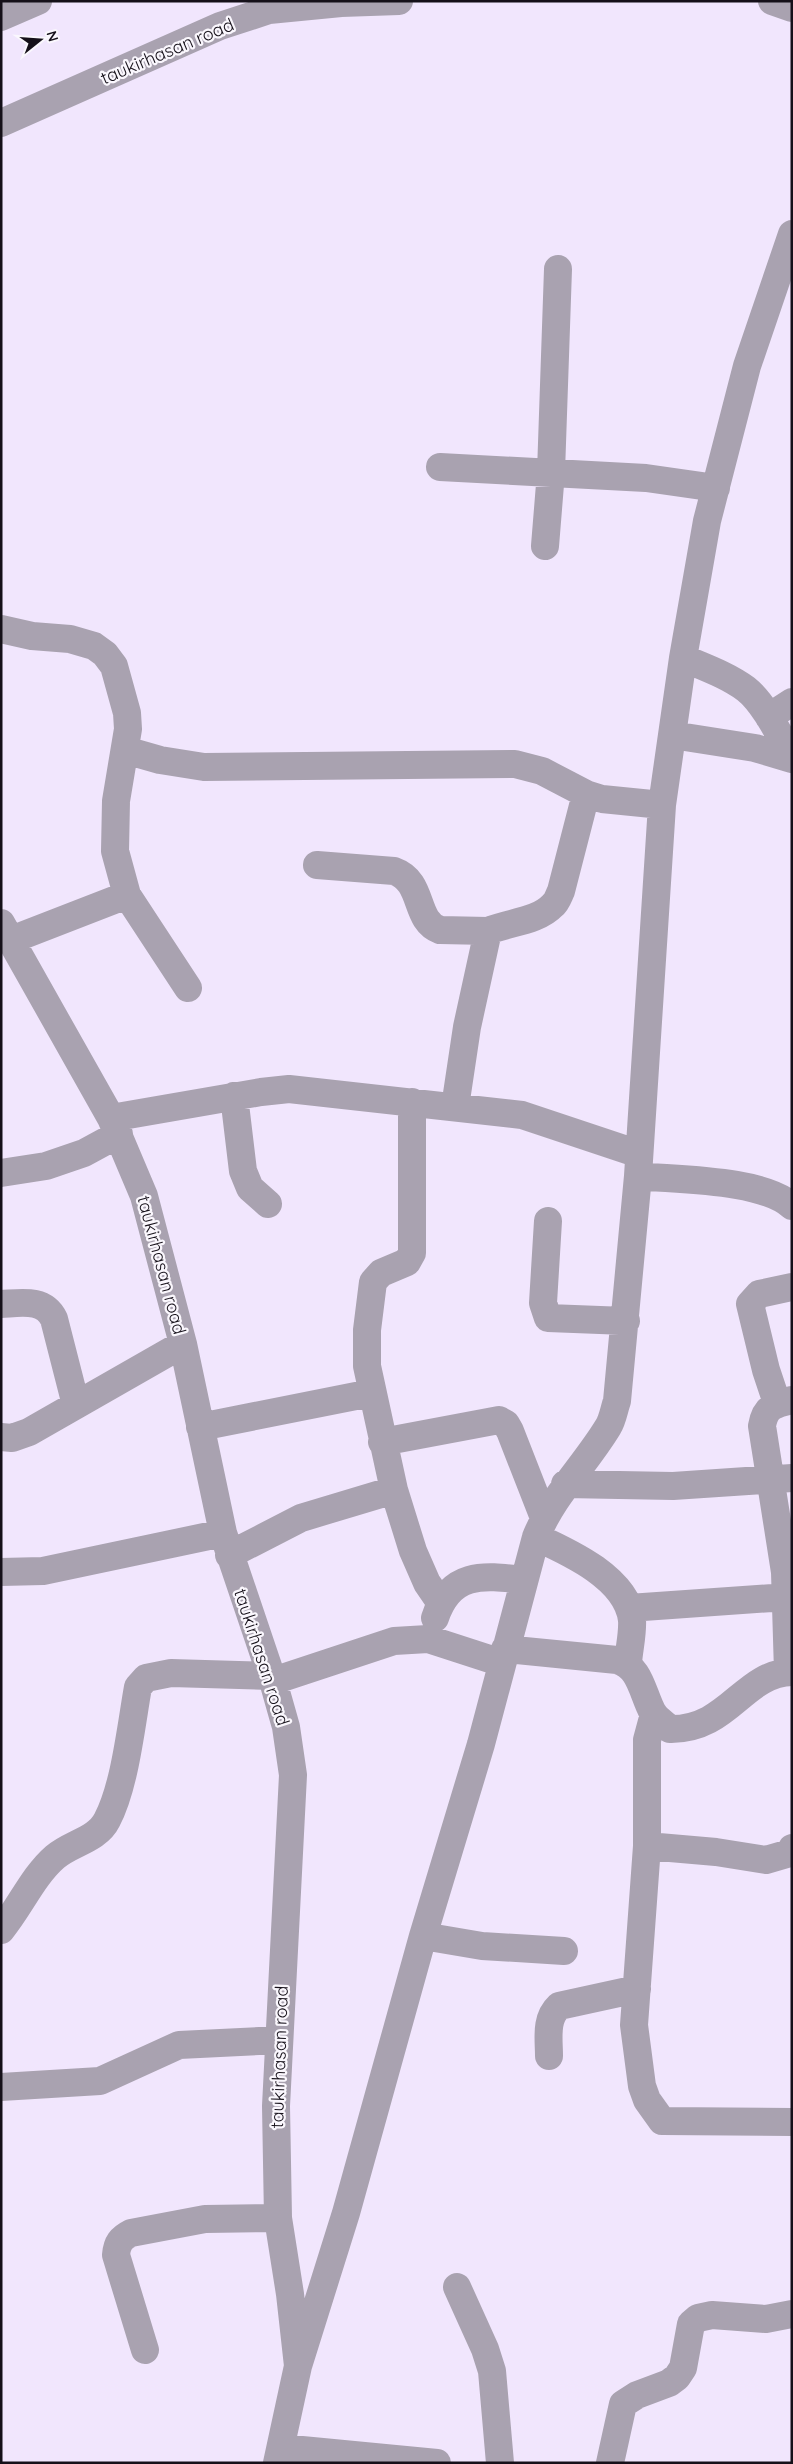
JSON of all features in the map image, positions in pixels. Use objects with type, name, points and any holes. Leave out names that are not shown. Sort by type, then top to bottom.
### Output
[{"type":"street","points":[[1,17],[38,1]]},
{"type":"street","name":"taukirhasan road","points":[[1,124],[220,26],[258,5],[399,1]]},
{"type":"street","points":[[772,1],[792,8]]},
{"type":"street","points":[[298,2366],[346,2213],[423,1936],[482,1744],[523,1580],[540,1527],[565,1484],[610,1425],[617,1401],[626,1321],[638,1165],[662,806],[683,658],[707,521],[747,366],[792,234]]},
{"type":"street","points":[[545,546],[551,472],[558,269]]},
{"type":"street","points":[[440,467],[646,478],[716,488]]},
{"type":"street","points":[[1,629],[32,636],[70,639],[94,646],[105,654],[114,666],[127,713],[128,729],[116,801],[115,850],[127,895],[188,988]]},
{"type":"street","points":[[683,658],[723,675],[747,690],[769,718],[792,758]]},
{"type":"street","points":[[769,718],[792,702]]},
{"type":"street","points":[[672,735],[755,748],[792,758]]},
{"type":"street","points":[[125,750],[160,760],[204,767],[515,764],[542,771],[586,794],[602,799],[662,806]]},
{"type":"street","points":[[317,865],[394,871],[402,874],[412,884],[425,917],[433,928],[440,930],[488,931],[501,925],[529,919],[553,905],[561,891],[586,794]]},
{"type":"street","points":[[6,931],[127,895]]},
{"type":"street","name":"taukirhasan road","points":[[6,931],[115,1126],[144,1196],[183,1344],[226,1544],[272,1678],[286,1727],[292,1775],[276,2106],[278,2218],[290,2294],[298,2366],[279,2456]]},
{"type":"street","points":[[455,1107],[467,1027],[488,931]]},
{"type":"street","points":[[1,1173],[46,1166],[84,1153],[115,1126],[234,1096],[289,1089],[522,1115],[638,1165],[769,1192],[792,1206]]},
{"type":"street","points":[[234,1096],[243,1172],[250,1188],[268,1204]]},
{"type":"street","points":[[412,1102],[412,1253],[407,1262],[381,1273],[373,1282],[367,1330],[367,1366],[371,1393],[394,1490],[413,1551],[427,1584],[440,1602]]},
{"type":"street","points":[[548,1221],[543,1303],[548,1318],[626,1321]]},
{"type":"street","points":[[382,1442],[499,1420],[506,1424],[510,1431],[540,1527],[618,1588],[629,1608],[632,1621],[628,1663],[637,1677],[654,1714],[670,1729],[685,1729],[710,1720],[729,1708],[761,1679],[790,1672],[780,1479],[762,1426],[764,1415],[769,1407],[785,1402],[766,1370],[750,1304],[760,1294],[792,1287]]},
{"type":"street","points":[[1,1304],[36,1302],[50,1310],[76,1405]]},
{"type":"street","points":[[1,1437],[12,1438],[29,1432],[183,1344]]},
{"type":"street","points":[[200,1427],[371,1393]]},
{"type":"street","points":[[565,1484],[673,1486],[780,1479]]},
{"type":"street","points":[[1,1572],[43,1571],[226,1544],[301,1518],[394,1490]]},
{"type":"street","points":[[428,1639],[440,1602],[458,1584],[487,1576],[523,1580]]},
{"type":"street","points":[[629,1608],[786,1597]]},
{"type":"street","points":[[1,1930],[15,1914],[46,1865],[57,1855],[99,1832],[107,1820],[121,1776],[138,1687],[146,1678],[170,1673],[272,1678],[394,1642],[428,1639],[504,1656],[617,1660],[628,1663]]},
{"type":"street","points":[[654,1714],[648,1740],[647,1846],[634,2024],[642,2086],[647,2100],[662,2121],[792,2122]]},
{"type":"street","points":[[647,1846],[716,1852],[766,1860],[790,1853],[792,1848]]},
{"type":"street","points":[[423,1936],[482,1946],[564,1950]]},
{"type":"street","points":[[549,2056],[549,2022],[553,2012],[559,2006],[637,1989]]},
{"type":"street","points":[[1,2086],[100,2081],[179,2045],[279,2040]]},
{"type":"street","points":[[146,2350],[116,2255],[116,2246],[122,2238],[131,2233],[205,2219],[278,2218]]},
{"type":"street","points":[[457,2287],[485,2348],[492,2371],[500,2463]]},
{"type":"street","points":[[610,2463],[623,2404],[636,2394],[669,2383],[677,2378],[683,2368],[692,2324],[698,2318],[712,2315],[766,2319],[792,2314]]},
{"type":"street","points":[[279,2456],[437,2463]]}]
